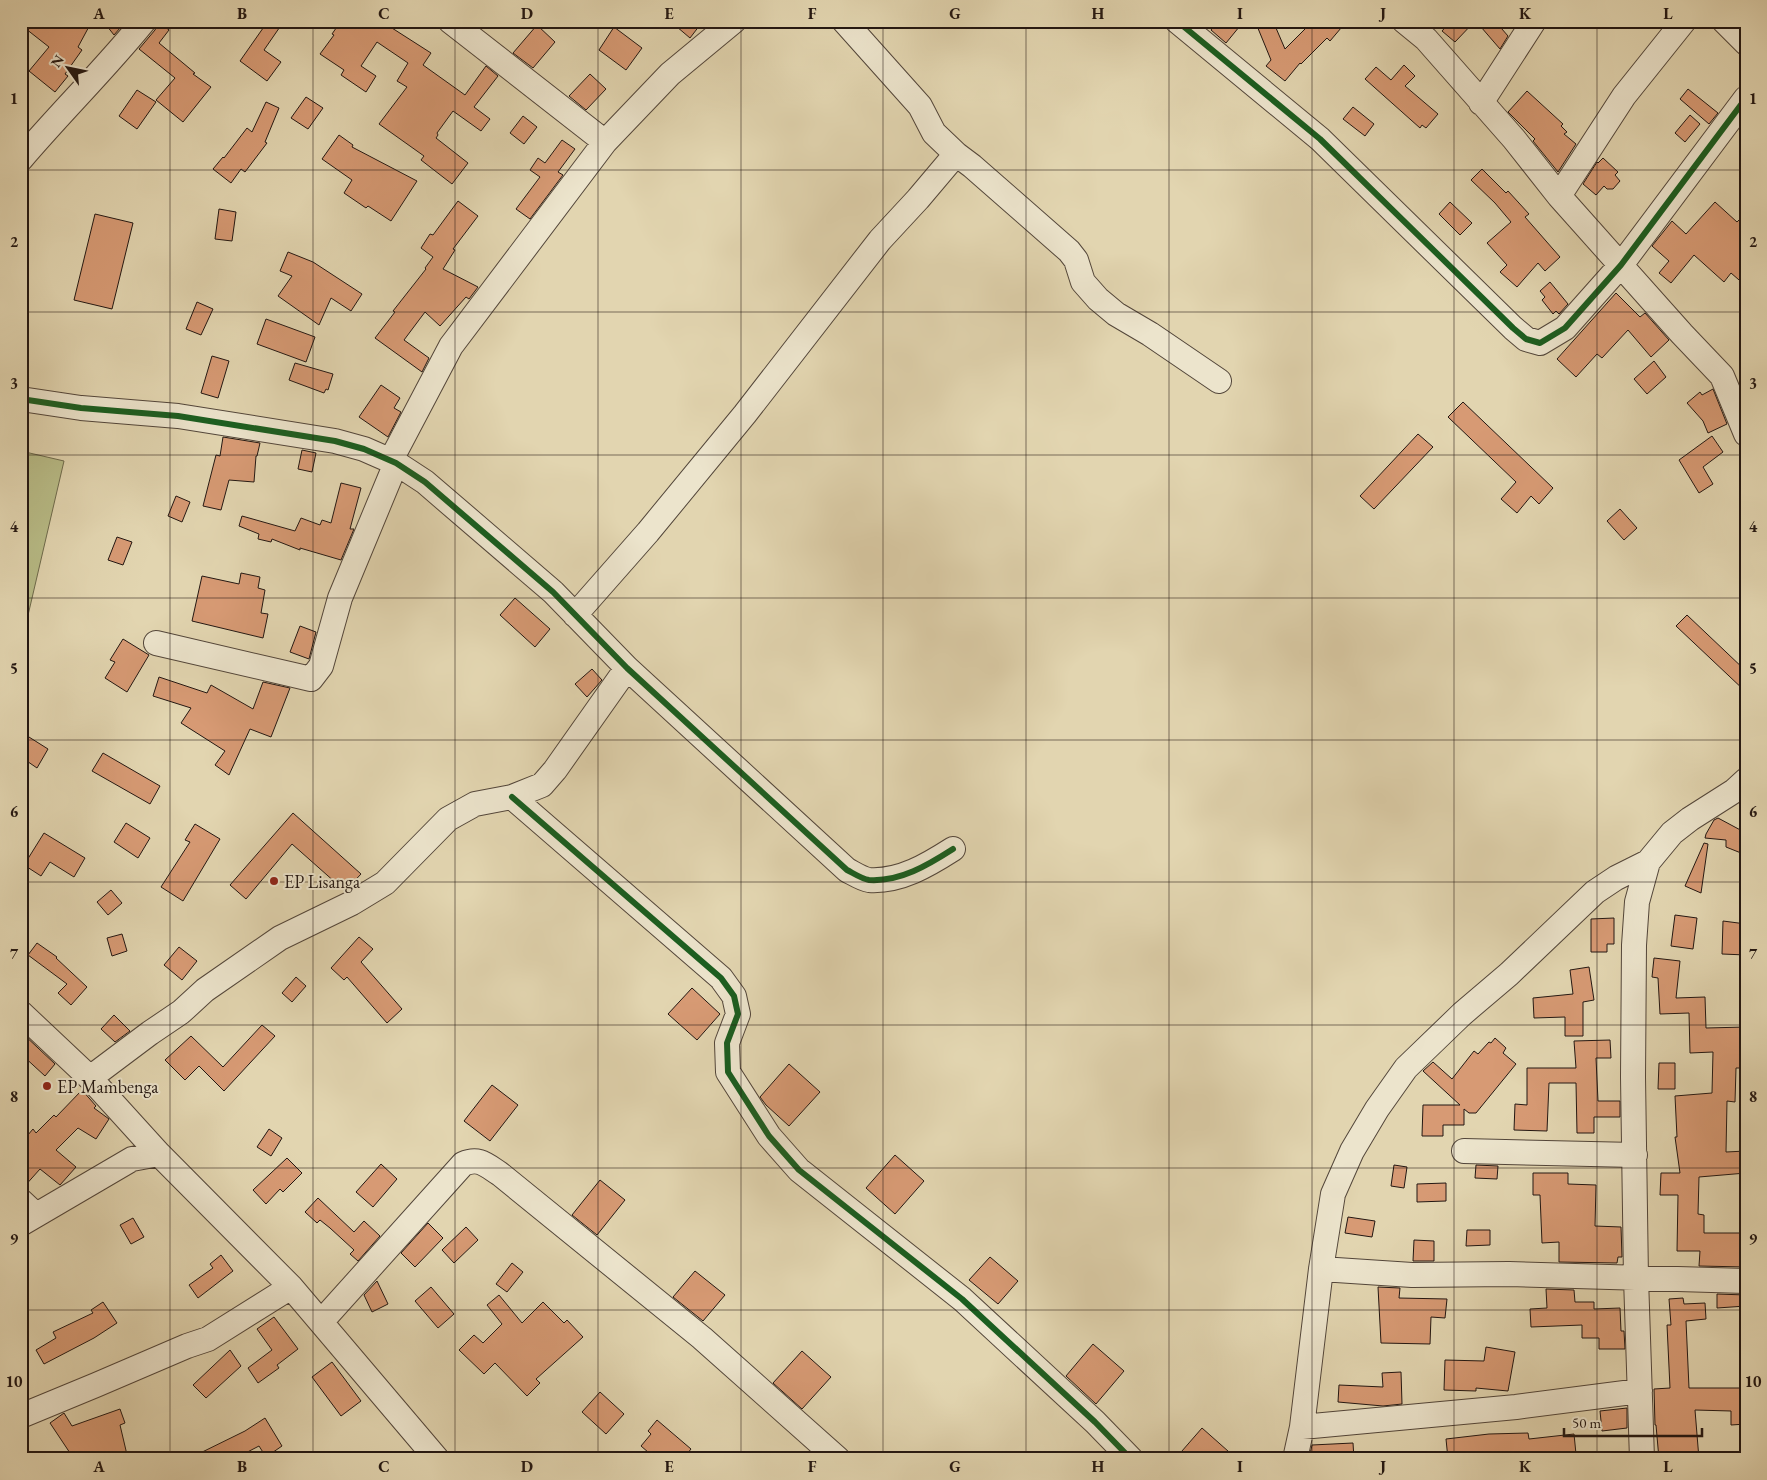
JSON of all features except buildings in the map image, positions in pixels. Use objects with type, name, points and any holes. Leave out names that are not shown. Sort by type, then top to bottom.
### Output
[{"type":"street","points":[[21,159],[57,116],[144,21]]},
{"type":"street","points":[[450,21],[605,142]]},
{"type":"street","points":[[156,643],[311,679],[322,666],[340,598],[394,461],[452,346],[605,142],[670,74],[734,21]]},
{"type":"street","points":[[844,21],[920,106],[934,133],[1069,251],[1076,260],[1083,282],[1098,299],[1116,314],[1150,334],[1218,381]]},
{"type":"street","points":[[1176,21],[1320,139],[1513,328],[1526,338],[1540,343],[1565,328],[1620,266],[1746,98]]},
{"type":"street","points":[[1404,21],[1426,39],[1514,139],[1559,196],[1620,266],[1722,376],[1745,431]]},
{"type":"street","points":[[1481,103],[1534,21]]},
{"type":"street","points":[[1559,196],[1624,96],[1684,21]]},
{"type":"street","points":[[1724,21],[1746,44]]},
{"type":"street","points":[[575,615],[648,532],[745,414],[880,240],[956,154]]},
{"type":"street","points":[[21,399],[81,408],[178,416],[335,441],[364,449],[394,461],[432,488],[553,592],[627,668],[847,870],[867,880],[889,879],[925,868],[953,849]]},
{"type":"street","points":[[90,1078],[181,1012],[205,990],[280,938],[352,903],[384,883],[448,819],[475,804],[512,797],[542,785],[555,770],[627,668]]},
{"type":"street","points":[[1295,1459],[1302,1427],[1321,1269],[1333,1194],[1352,1151],[1377,1109],[1406,1068],[1595,892],[1616,878],[1648,862],[1678,828],[1708,806],[1734,791],[1746,780]]},
{"type":"street","points":[[512,797],[721,978],[734,996],[738,1014],[727,1043],[728,1072],[769,1136],[799,1170],[962,1299],[1095,1422],[1131,1459]]},
{"type":"street","points":[[1642,1459],[1636,1278],[1633,1077],[1634,945],[1637,902],[1648,862]]},
{"type":"street","points":[[21,1013],[90,1078],[152,1147],[291,1287],[437,1459]]},
{"type":"street","points":[[26,1213],[152,1147]]},
{"type":"street","points":[[1464,1151],[1635,1155]]},
{"type":"street","points":[[321,1322],[463,1164],[472,1160],[479,1161],[500,1174],[702,1338],[838,1459]]},
{"type":"street","points":[[1321,1269],[1412,1275],[1509,1274],[1746,1281]]},
{"type":"street","points":[[21,1416],[187,1346],[208,1339],[291,1287]]},
{"type":"street","points":[[1302,1427],[1516,1407],[1640,1391]]},
{"type":"green space","points":[[21,451],[64,461],[22,641],[21,640]]},
{"type":"cycle path","points":[[1177,21],[1320,139],[1513,328],[1526,339],[1540,343],[1565,328],[1621,265],[1746,98]]},
{"type":"cycle path","points":[[21,399],[81,408],[178,416],[335,441],[364,449],[396,463],[425,482],[553,592],[627,668],[847,870],[869,880],[892,878],[924,866],[953,849]]},
{"type":"cycle path","points":[[512,797],[721,978],[734,996],[738,1014],[727,1043],[728,1072],[769,1136],[799,1170],[962,1299],[1095,1422],[1131,1459]]},
{"type":"place","name":"EP Lisanga","points":[[274,881]]},
{"type":"place","name":"EP Mambenga","points":[[47,1086]]}]
